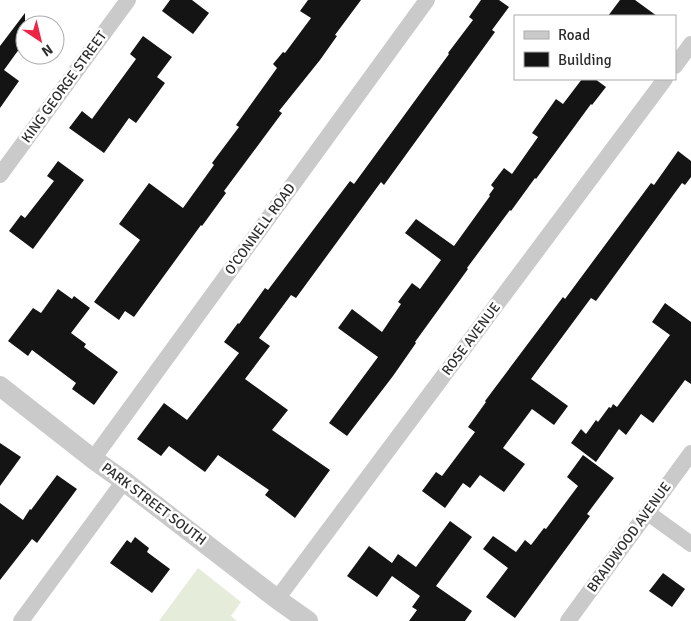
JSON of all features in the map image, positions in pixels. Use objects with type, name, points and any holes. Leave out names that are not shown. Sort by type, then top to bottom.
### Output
[{"type":"street","name":"KING GEORGE STREET","points":[[0,175],[128,0]]},
{"type":"street","name":"O'CONNELL ROAD","points":[[93,459],[427,0]]},
{"type":"street","points":[[676,65],[691,44]]},
{"type":"street","name":"ROSE AVENUE","points":[[277,599],[664,80]]},
{"type":"street","name":"PARK STREET SOUTH","points":[[0,386],[93,459],[308,621]]},
{"type":"street","name":"BRAIDWOOD AVENUE","points":[[568,621],[691,453]]},
{"type":"street","points":[[21,621],[124,481]]},
{"type":"street","points":[[648,512],[691,544]]},
{"type":"green space","points":[[198,568],[241,602],[231,616],[237,621],[159,621]]},
{"type":"building","points":[[170,0],[192,0],[209,13],[193,34],[162,11]]},
{"type":"building","points":[[308,0],[361,0],[335,35],[337,36],[320,60],[279,111],[282,113],[224,191],[226,193],[134,317],[125,311],[119,320],[94,302],[140,240],[119,224],[149,183],[183,208],[214,165],[212,163],[239,127],[236,125],[277,68],[273,64],[283,52],[285,53],[311,18],[300,11]]},
{"type":"building","points":[[481,0],[499,0],[509,7],[492,30],[495,32],[384,185],[381,182],[296,298],[291,295],[259,338],[270,346],[245,379],[288,410],[272,430],[330,470],[295,518],[265,495],[269,490],[218,455],[205,472],[169,446],[161,456],[137,439],[164,403],[187,420],[239,353],[224,342],[265,288],[268,290],[350,181],[354,184],[473,20],[469,17]]},
{"type":"building","points":[[620,0],[635,0],[656,15],[609,15]]},
{"type":"building","points":[[15,26],[15,55],[4,70],[19,81],[0,108],[0,46]]},
{"type":"building","points":[[143,36],[172,57],[157,77],[165,83],[136,123],[129,118],[104,153],[69,128],[82,111],[92,119],[136,59],[130,54]]},
{"type":"building","points":[[581,80],[596,80],[606,87],[510,210],[467,268],[393,376],[347,436],[329,423],[378,357],[338,328],[352,309],[382,332],[401,304],[398,302],[412,283],[420,289],[441,260],[405,233],[416,219],[454,246],[490,196],[494,188],[491,185],[504,168],[512,174],[538,137],[532,133],[556,99],[563,104]]},
{"type":"building","points":[[678,151],[691,161],[691,177],[685,185],[682,183],[596,301],[591,298],[531,379],[568,406],[554,425],[532,409],[503,448],[525,464],[504,492],[480,475],[470,488],[463,483],[445,508],[422,491],[436,472],[442,476],[475,432],[468,427],[485,401],[563,297],[565,299],[651,183],[654,185]]},
{"type":"building","points":[[58,161],[84,180],[33,249],[9,231],[21,215],[25,218],[54,181],[47,176]]},
{"type":"building","points":[[58,289],[72,299],[74,296],[90,308],[71,333],[86,344],[84,347],[118,372],[94,405],[72,389],[76,383],[32,350],[28,356],[8,341],[33,308],[41,313]]},
{"type":"building","points":[[665,303],[691,322],[691,384],[685,380],[653,423],[641,414],[626,435],[619,429],[596,462],[571,443],[581,429],[586,434],[609,407],[611,408],[613,404],[617,407],[670,335],[652,322]]},
{"type":"building","points":[[0,443],[21,457],[0,486]]},
{"type":"building","points":[[583,455],[614,478],[587,514],[590,516],[515,618],[486,597],[508,568],[483,549],[493,536],[516,552],[525,540],[531,545],[544,528],[546,529],[578,486],[567,477]]},
{"type":"building","points":[[57,475],[77,489],[37,543],[32,539],[0,580],[0,503],[23,520]]},
{"type":"building","points":[[450,521],[472,537],[436,586],[472,611],[465,621],[409,621],[417,610],[412,607],[420,596],[392,576],[377,597],[347,576],[369,546],[392,563],[398,554],[416,567]]},
{"type":"building","points":[[135,537],[149,548],[147,552],[170,569],[152,593],[110,563],[127,540],[131,543]]},
{"type":"building","points":[[663,573],[685,589],[672,607],[649,591]]}]
